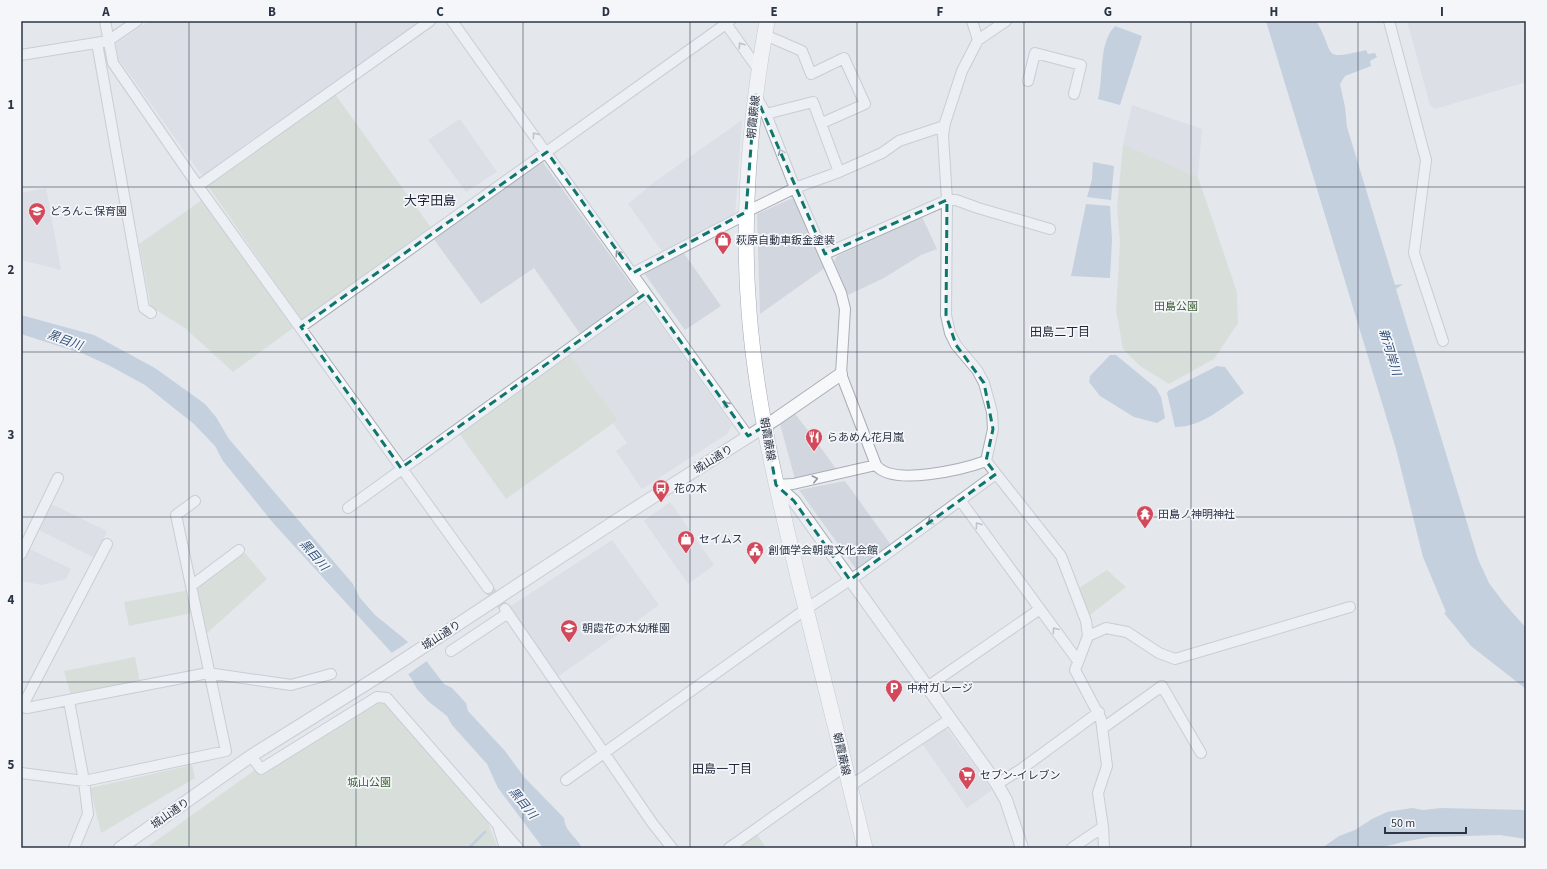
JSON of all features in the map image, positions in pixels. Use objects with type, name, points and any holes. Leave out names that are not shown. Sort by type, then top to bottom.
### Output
[{"type":"main road","name":"朝霞蕨線","points":[[767,21],[755,94],[746,212],[749,312],[765,426],[776,485],[865,848]]},
{"type":"street","points":[[105,21],[113,63],[198,186],[488,588]]},
{"type":"street","points":[[21,55],[108,41],[137,21]]},
{"type":"street","points":[[198,186],[430,21]]},
{"type":"street","points":[[452,21],[547,152],[748,436]]},
{"type":"street","points":[[972,21],[978,40]]},
{"type":"street","points":[[1006,21],[978,40],[962,70],[944,126],[943,135],[947,200],[946,315],[950,333],[956,345],[977,370],[984,384],[992,412],[993,429],[986,460],[1061,556],[1086,621],[1088,636],[1075,670],[1099,712],[1103,728],[1107,766],[1098,793],[1103,827],[1104,848]]},
{"type":"street","points":[[1389,21],[1426,160],[1414,253],[1443,341]]},
{"type":"street","points":[[301,327],[727,22],[758,69]]},
{"type":"street","points":[[764,37],[772,38],[802,51],[812,74],[844,58],[865,104],[822,123]]},
{"type":"street","points":[[97,43],[144,308],[151,313]]},
{"type":"street","points":[[1028,81],[1035,53],[1082,65],[1074,94]]},
{"type":"street","points":[[755,94],[766,114],[795,188],[841,293],[845,309],[840,374],[876,465],[880,471],[888,474],[915,475],[943,472],[986,460]]},
{"type":"street","points":[[766,114],[813,102],[839,172]]},
{"type":"street","points":[[633,273],[739,218],[746,212],[795,188],[839,172],[882,153],[899,141],[944,126]]},
{"type":"street","points":[[825,254],[947,200],[956,200],[1050,229]]},
{"type":"street","points":[[348,508],[401,468],[646,293]]},
{"type":"street","name":"城山通り","points":[[120,848],[251,756],[379,676],[430,641],[765,426],[840,374]]},
{"type":"street","points":[[776,485],[793,484],[876,465]]},
{"type":"street","points":[[566,780],[806,609],[850,580],[996,474]]},
{"type":"street","points":[[21,554],[58,478]]},
{"type":"street","points":[[776,485],[794,501],[997,784],[1006,800],[1022,848]]},
{"type":"street","points":[[960,500],[1078,661]]},
{"type":"street","points":[[21,773],[84,781],[226,751],[208,672],[176,515],[195,501]]},
{"type":"street","points":[[107,544],[21,707],[27,708],[69,701],[208,672],[291,685],[331,674]]},
{"type":"street","points":[[190,586],[239,550]]},
{"type":"street","points":[[1088,636],[1106,628],[1127,632],[1159,654],[1175,659],[1350,607]]},
{"type":"street","points":[[927,687],[1040,609]]},
{"type":"street","points":[[451,651],[506,611],[672,848]]},
{"type":"street","points":[[1103,728],[1162,686],[1201,753]]},
{"type":"street","points":[[251,756],[261,769],[377,697],[387,698],[518,848]]},
{"type":"street","points":[[69,701],[84,781],[88,814],[74,848]]},
{"type":"street","points":[[997,784],[1020,770],[1099,712]]},
{"type":"street","points":[[850,786],[950,719]]},
{"type":"street","points":[[729,848],[845,766]]},
{"type":"street","points":[[498,825],[505,848]]},
{"type":"street","points":[[1072,848],[1103,827]]},
{"type":"highlighted area","points":[[755,94],[825,254],[947,200],[946,315],[956,345],[984,383],[993,429],[986,461],[996,474],[850,580],[794,501],[776,485],[765,426],[748,436],[646,293],[401,468],[301,327],[547,152],[633,273],[746,212]]},
{"type":"shaded area","points":[[149,21],[424,21],[253,139],[203,177],[118,58],[116,44]]},
{"type":"shaded area","points":[[1407,21],[1516,21],[1526,26],[1526,82],[1435,109],[1430,105]]},
{"type":"shaded area","points":[[1132,105],[1202,129],[1198,177],[1123,144]]},
{"type":"shaded area","points":[[460,119],[497,172],[466,192],[428,140]]},
{"type":"shaded area","points":[[742,120],[735,215],[664,254],[628,204],[653,183]]},
{"type":"shaded area","points":[[542,161],[638,294],[581,335],[534,268],[481,304],[433,238]]},
{"type":"shaded area","name":"どろんこ保育園","points":[[46,188],[61,270],[21,260],[21,193]]},
{"type":"shaded area","points":[[795,197],[825,268],[760,314],[757,214]]},
{"type":"shaded area","points":[[922,217],[937,249],[921,255],[884,278],[848,295],[834,261],[837,256]]},
{"type":"shaded area","points":[[683,252],[721,306],[685,330],[644,273]]},
{"type":"shaded area","points":[[643,300],[732,425],[727,434],[642,489],[616,451],[627,443],[613,423],[618,420],[569,353]]},
{"type":"shaded area","points":[[795,414],[837,470],[795,479],[780,424]]},
{"type":"shaded area","points":[[845,481],[891,545],[856,569],[799,490]]},
{"type":"shaded area","points":[[670,502],[714,565],[688,584],[644,521]]},
{"type":"shaded area","points":[[51,504],[107,531],[95,558],[37,529]]},
{"type":"shaded area","name":"朝霞花の木幼稚園","points":[[612,540],[659,605],[556,678],[508,608]]},
{"type":"shaded area","points":[[28,548],[71,569],[66,579],[42,585],[21,581],[21,562]]},
{"type":"shaded area","points":[[945,726],[992,790],[967,808],[921,742]]},
{"type":"green space","points":[[335,94],[432,229],[302,321],[208,186]]},
{"type":"green space","name":"田島公園","points":[[1123,144],[1198,177],[1237,292],[1238,323],[1214,359],[1169,384],[1140,366],[1123,349],[1116,310],[1120,242],[1117,208]]},
{"type":"green space","points":[[202,200],[293,328],[233,372],[185,328],[151,307],[139,244]]},
{"type":"green space","points":[[569,353],[618,420],[506,499],[458,432]]},
{"type":"green space","points":[[245,553],[267,579],[206,634],[196,589]]},
{"type":"green space","points":[[1107,570],[1126,587],[1090,615],[1079,588]]},
{"type":"green space","points":[[189,590],[192,613],[129,626],[124,602]]},
{"type":"green space","points":[[135,657],[140,682],[71,696],[64,671]]},
{"type":"green space","name":"城山公園","points":[[378,700],[386,701],[486,818],[498,848],[146,848],[255,770],[259,774]]},
{"type":"green space","points":[[192,765],[195,778],[101,833],[90,788]]},
{"type":"green space","points":[[756,833],[766,848],[736,848]]},
{"type":"water","name":"新河岸川","points":[[1266,21],[1316,21],[1331,52],[1335,55],[1366,50],[1368,54],[1375,53],[1377,57],[1370,61],[1371,66],[1345,76],[1340,84],[1345,107],[1347,127],[1395,285],[1403,284],[1396,289],[1478,559],[1489,583],[1526,628],[1526,689],[1471,646],[1444,613],[1446,612],[1423,557],[1396,449]]},
{"type":"water","points":[[1115,26],[1142,36],[1120,105],[1098,99],[1102,61],[1106,42]]},
{"type":"water","points":[[1093,162],[1114,166],[1111,200],[1087,197],[1092,179]]},
{"type":"water","points":[[1086,204],[1110,206],[1112,240],[1110,278],[1071,276]]},
{"type":"water","name":"黒目川","points":[[21,315],[94,335],[155,368],[205,404],[216,417],[229,439],[353,584],[360,598],[375,615],[407,641],[428,663],[444,684],[452,688],[466,703],[468,711],[505,751],[524,777],[564,818],[566,827],[582,848],[543,848],[498,788],[487,764],[452,725],[447,716],[429,702],[417,689],[411,678],[391,652],[274,524],[223,461],[215,446],[194,424],[145,385],[110,366],[84,354],[21,334]]},
{"type":"water","points":[[1110,355],[1116,355],[1156,388],[1161,397],[1165,418],[1157,423],[1134,417],[1100,396],[1089,382],[1090,376]]},
{"type":"water","points":[[1217,366],[1225,367],[1244,393],[1203,420],[1194,424],[1175,427],[1167,393],[1168,391]]},
{"type":"water","points":[[1412,808],[1423,810],[1441,808],[1526,810],[1526,839],[1500,835],[1430,837],[1379,848],[1322,848],[1339,836],[1355,830],[1372,819],[1387,812]]},
{"type":"pier","points":[[410,641],[428,660],[406,676],[390,654]]},
{"type":"waterway","points":[[469,848],[485,832]]},
{"type":"tunnel","points":[[488,588],[505,609]]},
{"type":"place","name":"どろんこ保育園","points":[[37,226]]},
{"type":"place","name":"萩原自動車鈑金塗装","points":[[723,255]]},
{"type":"place","name":"らあめん花月嵐","points":[[814,452]]},
{"type":"place","name":"花の木","points":[[661,503]]},
{"type":"place","name":"田島ノ神明神社","points":[[1145,529]]},
{"type":"place","name":"セイムス","points":[[686,554]]},
{"type":"place","name":"創価学会朝霞文化会館","points":[[755,565]]},
{"type":"place","name":"朝霞花の木幼稚園","points":[[569,643]]},
{"type":"place","name":"中村ガレージ","points":[[894,703]]},
{"type":"place","name":"セブン-イレブン","points":[[967,790]]},
{"type":"district","name":"大字田島","points":[[430,200]]},
{"type":"district","name":"田島二丁目","points":[[1060,332]]},
{"type":"district","name":"田島一丁目","points":[[722,769]]}]
